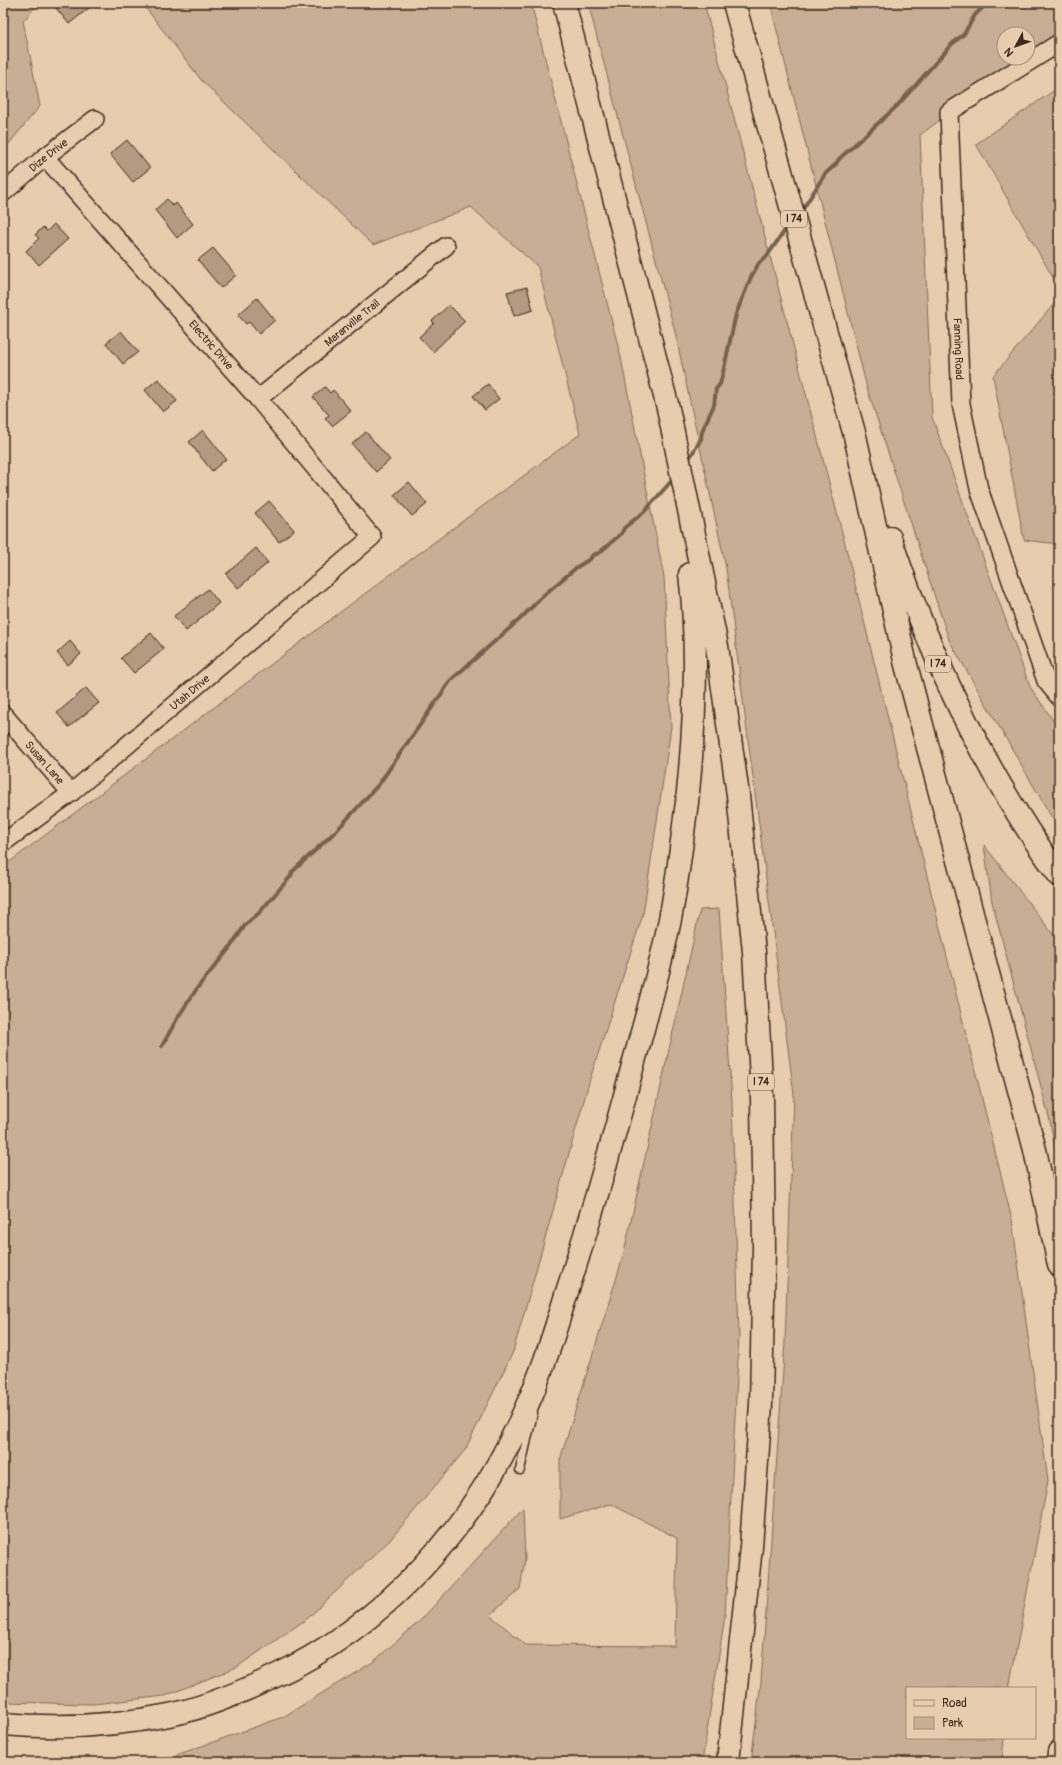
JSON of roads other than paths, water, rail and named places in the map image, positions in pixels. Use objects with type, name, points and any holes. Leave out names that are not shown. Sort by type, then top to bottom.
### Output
[{"type":"highway","name":"I 74","points":[[564,3],[668,408],[717,646],[738,794],[754,952],[762,1097],[764,1248],[761,1404],[750,1547],[728,1762]]},
{"type":"highway","name":"I 74","points":[[734,3],[854,436],[912,601],[939,667],[974,738],[1014,809],[1059,875]]},
{"type":"highway","points":[[3,1724],[39,1727],[84,1727],[129,1722],[173,1714],[210,1704],[246,1690],[287,1671],[342,1638],[378,1611],[407,1585],[433,1557],[457,1527],[483,1490],[505,1451],[525,1411],[544,1363],[605,1168],[659,969],[671,913],[682,843],[691,759],[694,696],[694,632],[690,572],[668,408]]},
{"type":"highway","points":[[854,436],[906,665],[1035,1150],[1059,1265]]},
{"type":"highway","points":[[1058,1762],[1059,1752]]},
{"type":"street","name":"Fanning Road","points":[[1059,43],[949,112],[961,404],[979,489],[1046,681],[1059,698]]},
{"type":"street","name":"Dize Drive","points":[[3,193],[45,157],[95,119]]},
{"type":"street","name":"Electric Drive","points":[[45,157],[258,399],[372,537]]},
{"type":"street","name":"Maranville Trail","points":[[258,399],[446,246]]},
{"type":"street","name":"Utah Drive","points":[[3,843],[71,793],[372,537]]},
{"type":"street","name":"Susan Lane","points":[[3,714],[71,793]]},
{"type":"lane","points":[[520,1470],[544,1363]]},
{"type":"waterway","points":[[801,212],[825,174],[836,164],[839,159],[897,106],[952,44],[964,34],[975,15],[987,3]]},
{"type":"waterway","points":[[687,462],[701,439],[702,431],[714,405],[716,389],[720,384],[736,314],[751,277],[759,263],[767,256],[788,226]]},
{"type":"waterway","points":[[162,1046],[178,1017],[198,987],[228,950],[246,924],[258,914],[291,876],[292,872],[337,830],[379,784],[451,680],[520,619],[545,594],[577,567],[590,559],[593,555],[599,553],[622,533],[624,528],[644,512],[675,477]]}]
